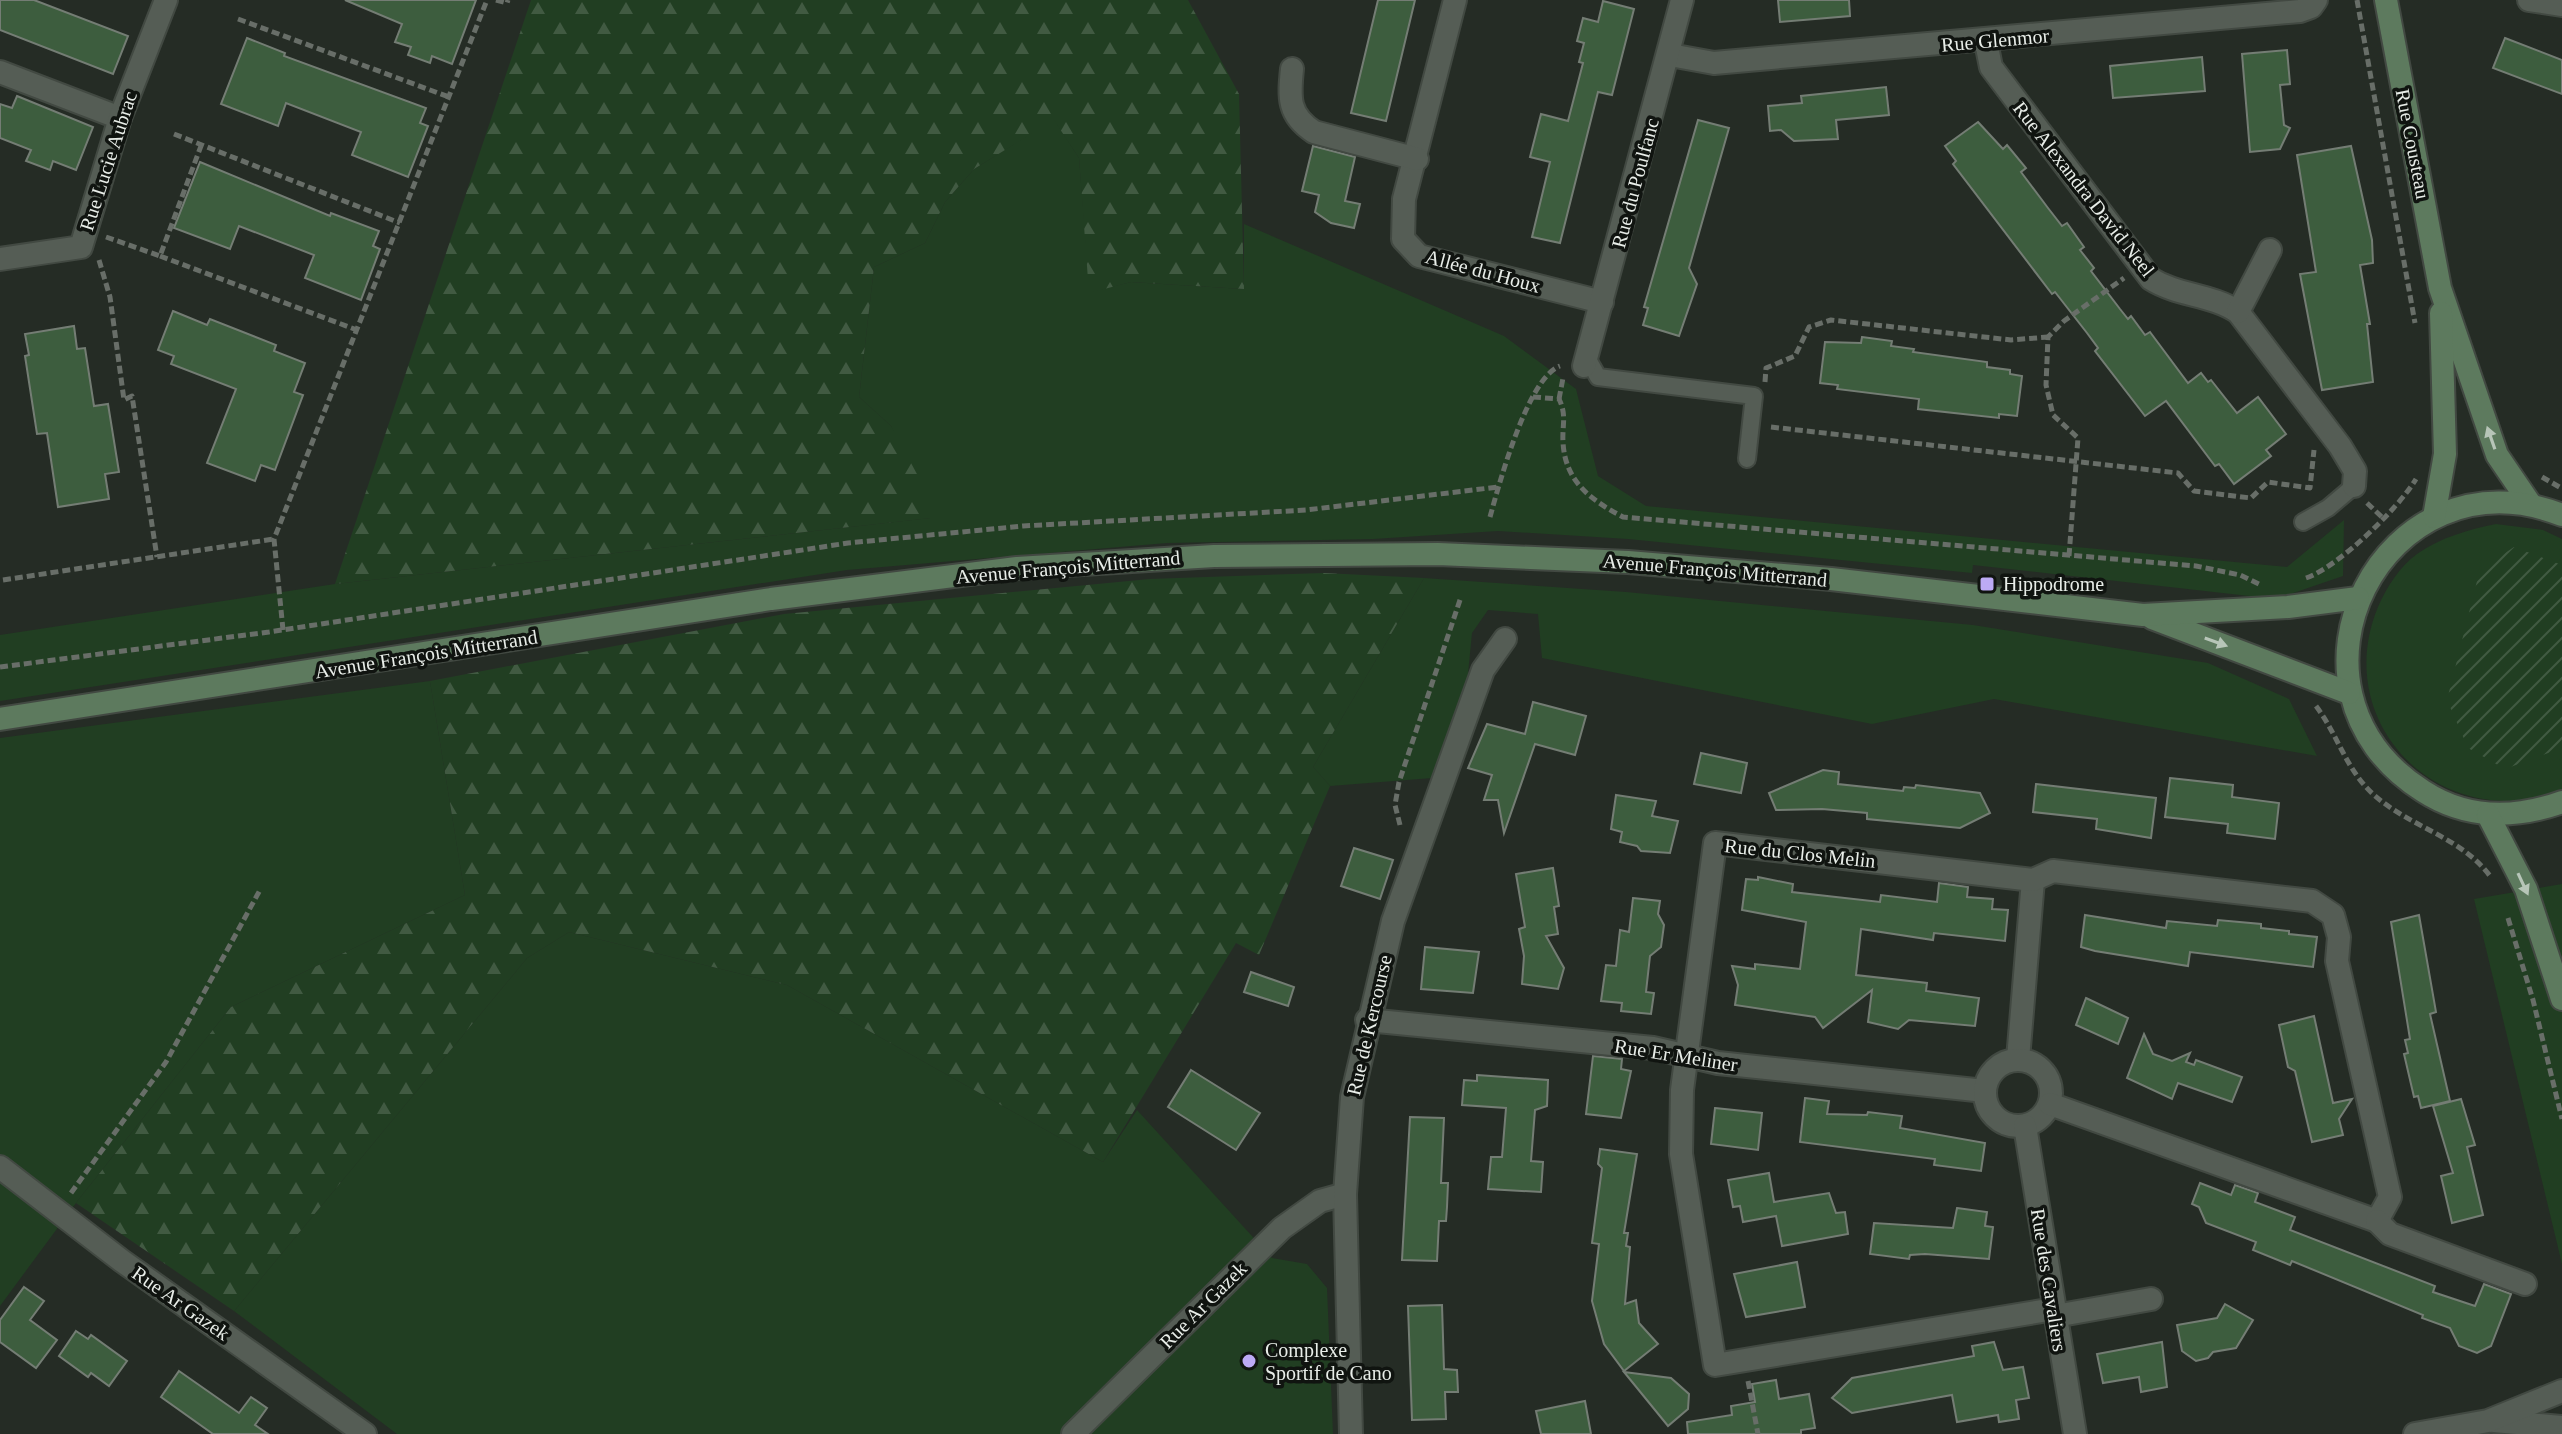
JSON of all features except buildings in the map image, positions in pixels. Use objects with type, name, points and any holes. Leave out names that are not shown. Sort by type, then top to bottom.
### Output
[{"type":"main road","name":"Rue Cousteau","points":[[2386,0],[2440,288],[2497,455],[2531,505]]},
{"type":"main road","name":"Rue Cousteau","points":[[2434,517],[2445,454],[2440,288]]},
{"type":"main road","points":[[2562,515],[2531,505],[2466,506],[2434,517],[2399,541],[2375,567],[2358,598],[2348,629],[2346,661],[2349,693],[2368,739],[2399,776],[2441,803],[2488,815],[2533,813],[2562,802]]},
{"type":"main road","name":"Avenue François Mitterrand","points":[[0,719],[771,599],[1017,568],[1214,556],[1438,554],[1628,562],[1831,579],[2143,615],[2358,598]]},
{"type":"main road","name":"Avenue François Mitterrand","points":[[2143,615],[2349,693]]},
{"type":"main road","points":[[2488,815],[2526,889],[2562,999]]},
{"type":"street","name":"Rue Lucie Aubrac","points":[[0,259],[81,247],[120,118],[166,0]]},
{"type":"street","name":"Allée du Houx","points":[[1455,0],[1402,221],[1403,239],[1419,256],[1602,302]]},
{"type":"street","name":"Rue du Poulfanc","points":[[1585,361],[1670,55],[1682,0]]},
{"type":"street","name":"Rue Glenmor","points":[[1670,55],[1714,63],[1986,42],[2300,11],[2311,7],[2316,0]]},
{"type":"street","points":[[2529,0],[2562,5]]},
{"type":"street","name":"Rue Alexandra David Neel","points":[[1986,42],[1991,67],[2151,279],[2165,287],[2221,300],[2238,312],[2340,446],[2355,471],[2354,486]]},
{"type":"street","points":[[1292,69],[1289,103],[1299,122],[1314,132],[1417,159]]},
{"type":"street","points":[[0,72],[120,118]]},
{"type":"street","points":[[2238,312],[2270,250]]},
{"type":"street","name":"Rue de Kercourse","points":[[1351,1434],[1345,1194],[1352,1097],[1367,1020],[1393,921],[1483,670],[1505,639]]},
{"type":"street","name":"Rue du Clos Melin","points":[[2151,1299],[1715,1365],[1681,1154],[1682,1090],[1715,843],[2033,880],[2053,871],[2312,901],[2333,915],[2339,937],[2337,961],[2390,1197],[2377,1221]]},
{"type":"street","points":[[2018,1059],[2033,880]]},
{"type":"street","name":"Rue Er Meliner","points":[[1367,1020],[1688,1053],[1718,1063],[1985,1091]]},
{"type":"street","points":[[2018,1059],[2030,1061],[2042,1069],[2049,1080],[2050,1104],[2036,1122],[2025,1126],[2001,1121],[1987,1103],[1985,1091],[1996,1067],[2018,1059]]},
{"type":"street","points":[[2050,1104],[2377,1221],[2390,1234],[2525,1284]]},
{"type":"street","name":"Rue des Cavaliers","points":[[2025,1126],[2075,1434]]},
{"type":"street","name":"Rue Ar Gazek","points":[[0,1167],[122,1261],[365,1434]]},
{"type":"street","name":"Rue Ar Gazek","points":[[1073,1434],[1282,1228],[1320,1201],[1345,1194]]},
{"type":"street","points":[[2415,1434],[2488,1421],[2562,1391]]},
{"type":"street","points":[[2488,1421],[2562,1427]]},
{"type":"lane","points":[[1585,361],[1598,377],[1754,396],[1747,459]]},
{"type":"lane","points":[[2303,522],[2328,508],[2354,486]]},
{"type":"path","points":[[283,630],[274,539],[487,0]]},
{"type":"path","points":[[496,0],[507,3],[508,0]]},
{"type":"path","points":[[2357,0],[2417,337]]},
{"type":"path","points":[[238,19],[449,97]]},
{"type":"path","points":[[174,134],[400,223]]},
{"type":"path","points":[[160,256],[201,146]]},
{"type":"path","points":[[157,557],[132,396],[124,400],[110,297],[99,262],[101,235],[357,330]]},
{"type":"path","points":[[1754,396],[1764,388],[1766,368],[1795,356],[1809,327],[1831,320],[2011,340],[2048,337],[2064,321],[2141,266]]},
{"type":"path","points":[[2048,337],[2046,385],[2053,415],[2078,438],[2079,460],[2069,556]]},
{"type":"path","points":[[1490,517],[1498,487],[1533,397],[1550,369],[1585,361]]},
{"type":"path","points":[[1533,397],[1559,399],[1565,411],[1563,443],[1568,470],[1587,498],[1623,517],[2196,566],[2240,575],[2272,590]]},
{"type":"path","points":[[1750,425],[2178,473],[2194,491],[2251,498],[2268,482],[2310,488],[2315,438]]},
{"type":"path","points":[[2299,581],[2313,576],[2373,529],[2403,498],[2419,471]]},
{"type":"path","points":[[0,667],[283,630],[848,543],[1023,526],[1306,510],[1498,487]]},
{"type":"path","points":[[3,580],[274,539]]},
{"type":"path","points":[[1420,846],[1401,828],[1395,805],[1399,782],[1461,597]]},
{"type":"path","points":[[2313,702],[2353,772],[2372,793],[2397,814],[2477,859],[2495,884]]},
{"type":"path","points":[[59,1210],[166,1062],[260,890]]},
{"type":"path","points":[[2503,906],[2533,1000],[2562,1119]]},
{"type":"path","points":[[1744,1361],[1758,1434]]},
{"type":"green space","points":[[531,0],[1188,0],[1239,94],[1244,289],[1131,282],[1089,293],[1079,158],[1054,120],[974,169],[945,202],[925,243],[874,267],[859,397],[891,426],[918,476],[931,518],[335,584]]},
{"type":"green space","points":[[1054,119],[1079,158],[1090,292],[1131,282],[1244,289],[1244,224],[1504,336],[1576,389],[1598,476],[1646,506],[2287,567],[2344,520],[2343,576],[2276,599],[1973,565],[1972,573],[1628,539],[1498,531],[1373,539],[1167,543],[847,570],[0,701],[0,635],[335,584],[930,518],[891,426],[859,397],[874,267],[925,243],[945,202],[974,169]]},
{"type":"green space","points":[[2496,524],[2543,530],[2562,539],[2562,789],[2515,801],[2477,798],[2444,786],[2415,767],[2392,742],[2376,713],[2367,679],[2368,644],[2378,607],[2399,571],[2417,554],[2436,543]]},
{"type":"green space","points":[[2514,547],[2562,565],[2562,748],[2505,769],[2468,748],[2447,700],[2477,581],[2490,563]]},
{"type":"green space","points":[[1324,573],[1424,578],[1313,767],[1330,786],[1259,955],[1236,943],[1103,1162],[787,985],[569,932],[527,958],[234,1311],[76,1203],[231,1007],[465,895],[430,681],[784,614],[1150,579]]},
{"type":"green space","points":[[1424,578],[1626,592],[1973,625],[2208,663],[2289,699],[2317,756],[1994,699],[1872,724],[1542,658],[1538,614],[1488,610],[1472,633],[1458,776],[1330,786],[1313,767]]},
{"type":"green space","points":[[430,681],[465,895],[231,1007],[76,1203],[0,1306],[0,738]]},
{"type":"green space","points":[[2562,884],[2562,1264],[2474,899]]},
{"type":"green space","points":[[569,932],[787,985],[1103,1162],[1137,1110],[1272,1258],[1307,1264],[1327,1288],[1333,1434],[397,1434],[234,1311],[527,958]]},
{"type":"place","name":"Hippodrome","points":[[1987,584]]},
{"type":"place","name":"Complexe Sportif de Cano","points":[[1249,1361]]}]
